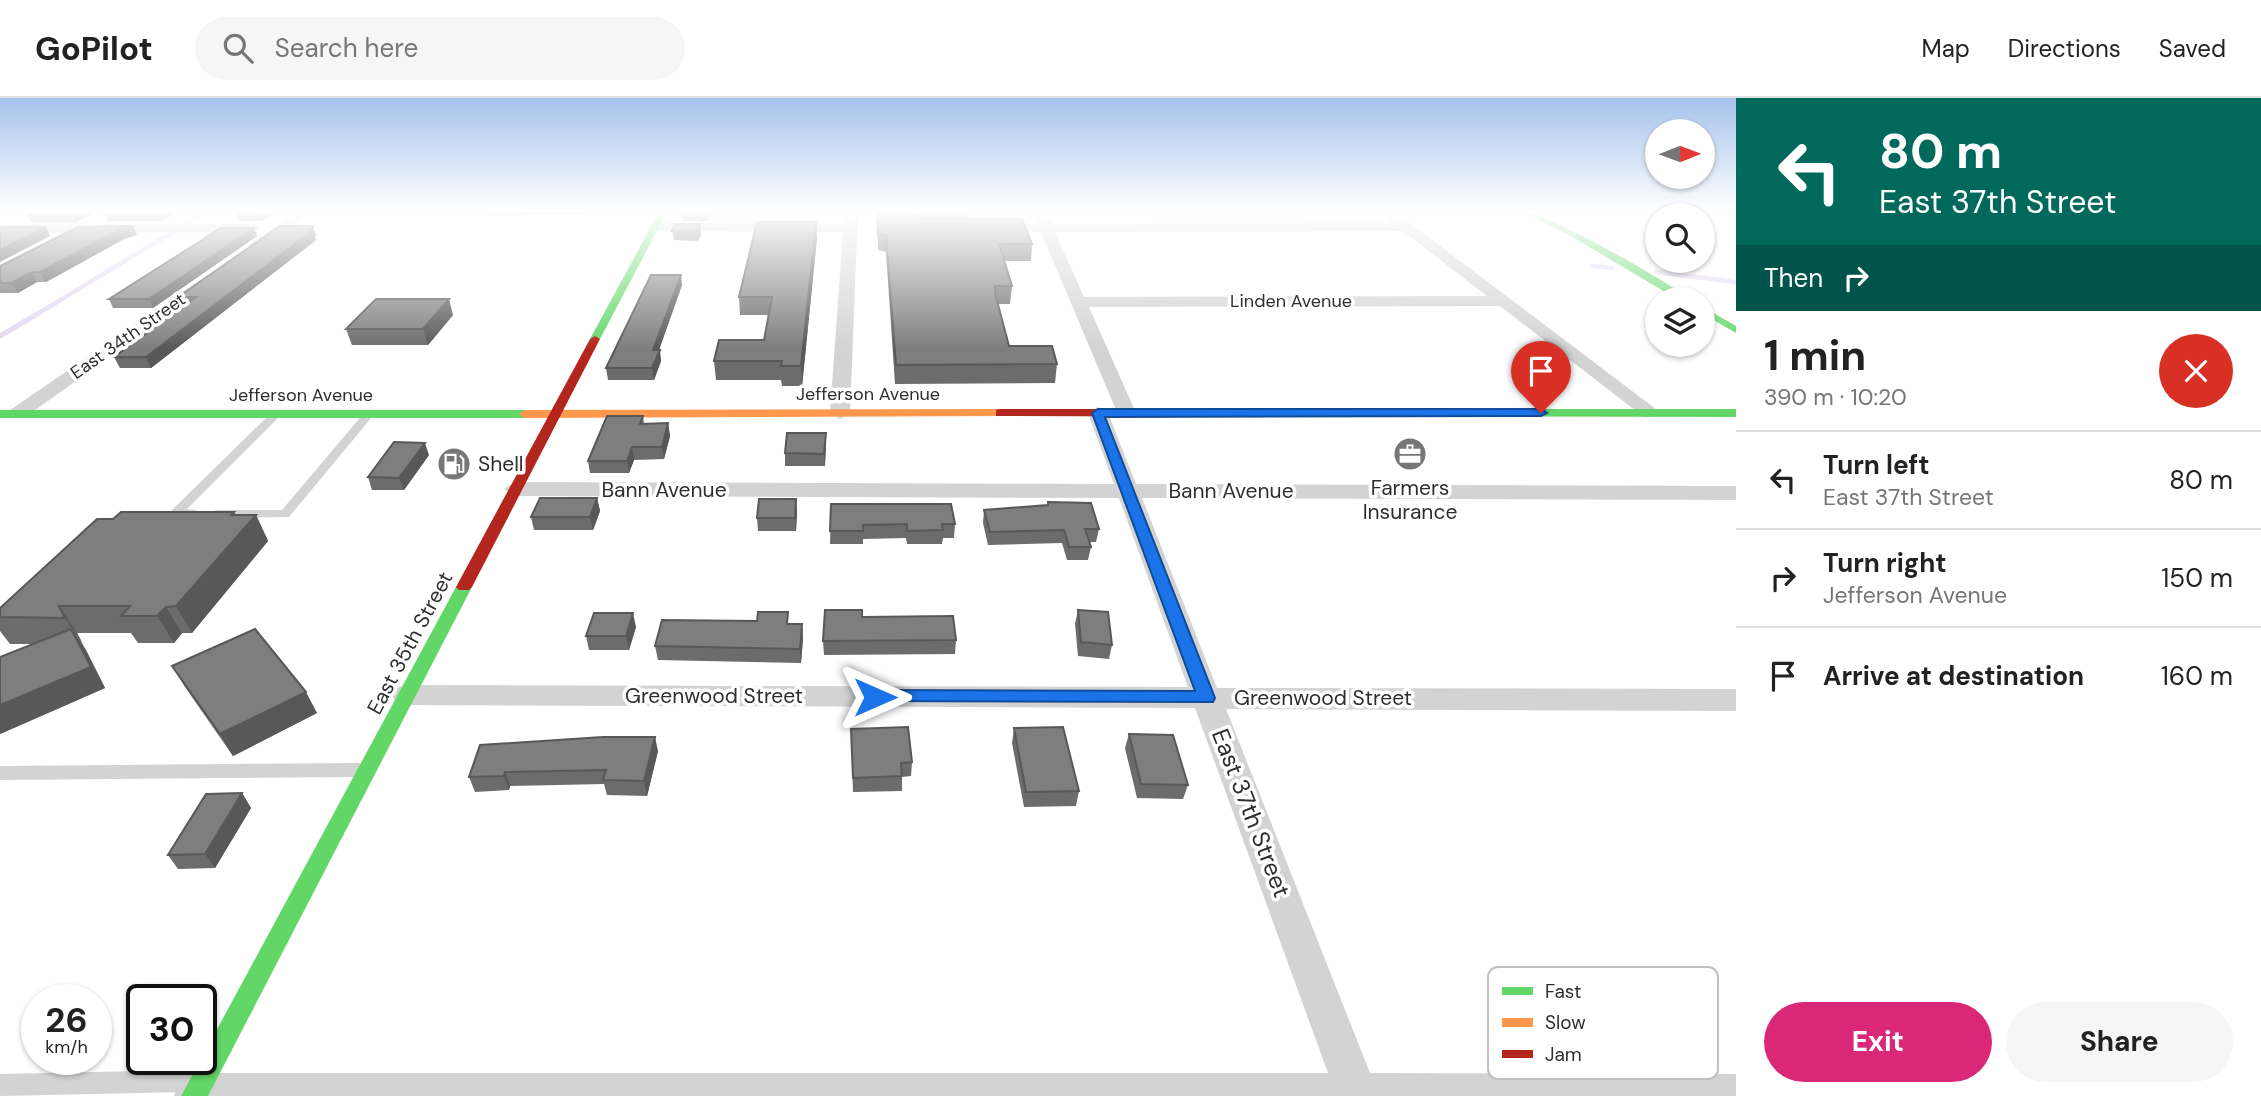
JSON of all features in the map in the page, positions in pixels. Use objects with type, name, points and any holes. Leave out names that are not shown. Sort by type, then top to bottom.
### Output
[{"type":"main road","name":"East 35th Street","points":[[197,1090],[638,257]]},
{"type":"main road","points":[[1612,257],[1664,287]]},
{"type":"main road","points":[[1715,317],[1736,330]]},
{"type":"main road","name":"Jefferson Avenue","points":[[9,414],[1736,413]]},
{"type":"street","name":"East 34th Street","points":[[9,414],[241,257]]},
{"type":"street","points":[[841,413],[849,257]]},
{"type":"street","name":"East 37th Street","points":[[1058,257],[1078,302],[1112,413],[1128,491],[1358,1095]]},
{"type":"street","points":[[1454,257],[1503,301],[1651,413]]},
{"type":"street","name":"Linden Avenue","points":[[1078,302],[1503,301]]},
{"type":"street","name":"Bann Avenue","points":[[515,489],[1736,493]]},
{"type":"street","name":"Greenwood Street","points":[[406,695],[1736,700]]},
{"type":"street","points":[[197,1090],[1736,1095]]},
{"type":"lane","points":[[275,415],[176,513],[285,514],[368,415]]},
{"type":"lane","points":[[0,773],[366,770]]},
{"type":"lane","points":[[0,1085],[197,1090]]},
{"type":"building","points":[[19,257],[69,257],[12,283],[0,283],[0,266]]},
{"type":"building","points":[[176,257],[212,257],[149,299],[109,299]]},
{"type":"building","points":[[236,257],[278,257],[146,357],[114,357],[196,297],[178,297]]},
{"type":"building","points":[[749,257],[812,257],[801,366],[781,366],[782,361],[714,361],[719,340],[764,340],[772,297],[739,297]]},
{"type":"building","points":[[888,257],[1003,257],[1012,286],[995,286],[995,293],[1009,346],[1052,346],[1057,364],[896,365]]},
{"type":"building","points":[[651,275],[681,275],[653,350],[660,350],[652,368],[606,368]]},
{"type":"building","points":[[376,299],[449,299],[423,329],[346,329]]},
{"type":"building","points":[[607,416],[643,416],[640,424],[668,423],[662,447],[632,447],[627,461],[588,461]]},
{"type":"building","points":[[787,433],[826,433],[824,454],[785,453]]},
{"type":"building","points":[[394,442],[425,443],[399,478],[368,477]]},
{"type":"building","points":[[540,498],[597,498],[590,517],[531,517]]},
{"type":"building","points":[[759,499],[796,499],[795,518],[757,518]]},
{"type":"building","points":[[1048,502],[1091,503],[1099,529],[1085,529],[1091,547],[1069,547],[1064,530],[990,532],[984,510],[1048,505]]},
{"type":"building","points":[[831,504],[951,504],[955,524],[942,524],[943,530],[907,531],[907,524],[863,525],[863,531],[830,531]]},
{"type":"building","points":[[121,512],[234,512],[231,515],[256,515],[176,606],[166,607],[157,616],[121,616],[130,606],[59,606],[65,618],[0,617],[0,608],[97,519],[113,519]]},
{"type":"building","points":[[825,610],[862,610],[862,617],[953,616],[956,640],[823,641]]},
{"type":"building","points":[[1078,610],[1108,612],[1112,645],[1081,642]]},
{"type":"building","points":[[758,612],[788,612],[787,624],[802,624],[800,649],[655,646],[662,620],[757,621]]},
{"type":"building","points":[[594,613],[633,613],[626,636],[586,636]]},
{"type":"building","points":[[71,629],[91,667],[0,705],[0,657]]},
{"type":"building","points":[[255,629],[306,692],[220,734],[172,666]]},
{"type":"building","points":[[908,727],[912,762],[901,763],[902,776],[853,778],[851,729]]},
{"type":"building","points":[[1063,727],[1079,791],[1026,792],[1014,728]]},
{"type":"building","points":[[1129,734],[1173,735],[1188,785],[1141,784]]},
{"type":"building","points":[[603,737],[655,737],[644,781],[603,780],[606,770],[505,772],[504,776],[469,777],[480,745]]},
{"type":"building","points":[[242,793],[205,854],[168,855],[206,794]]},
{"type":"waterway","points":[[34,316],[132,257]]},
{"type":"waterway","points":[[1593,266],[1612,268]]},
{"type":"waterway","points":[[1664,273],[1736,282]]},
{"type":"waterway","points":[[0,336],[37,314]]},
{"type":"traffic: fast","points":[[595,339],[639,257]]},
{"type":"traffic: fast","points":[[1612,257],[1664,287]]},
{"type":"traffic: fast","points":[[1715,317],[1736,330]]},
{"type":"traffic: fast","points":[[1280,413],[1736,413]]},
{"type":"traffic: fast","points":[[0,414],[525,414]]},
{"type":"traffic: fast","points":[[194,1096],[464,587]]},
{"type":"traffic: slow","points":[[525,414],[1000,413]]},
{"type":"traffic: jam","points":[[464,587],[595,339]]},
{"type":"traffic: jam","points":[[1000,413],[1280,413]]},
{"type":"place","name":"Farmers Insurance","points":[[1410,454]]},
{"type":"place","name":"Shell","points":[[454,464]]},
{"type":"route","points":[[875,697],[1206,698],[1098,413],[1541,413]]}]
